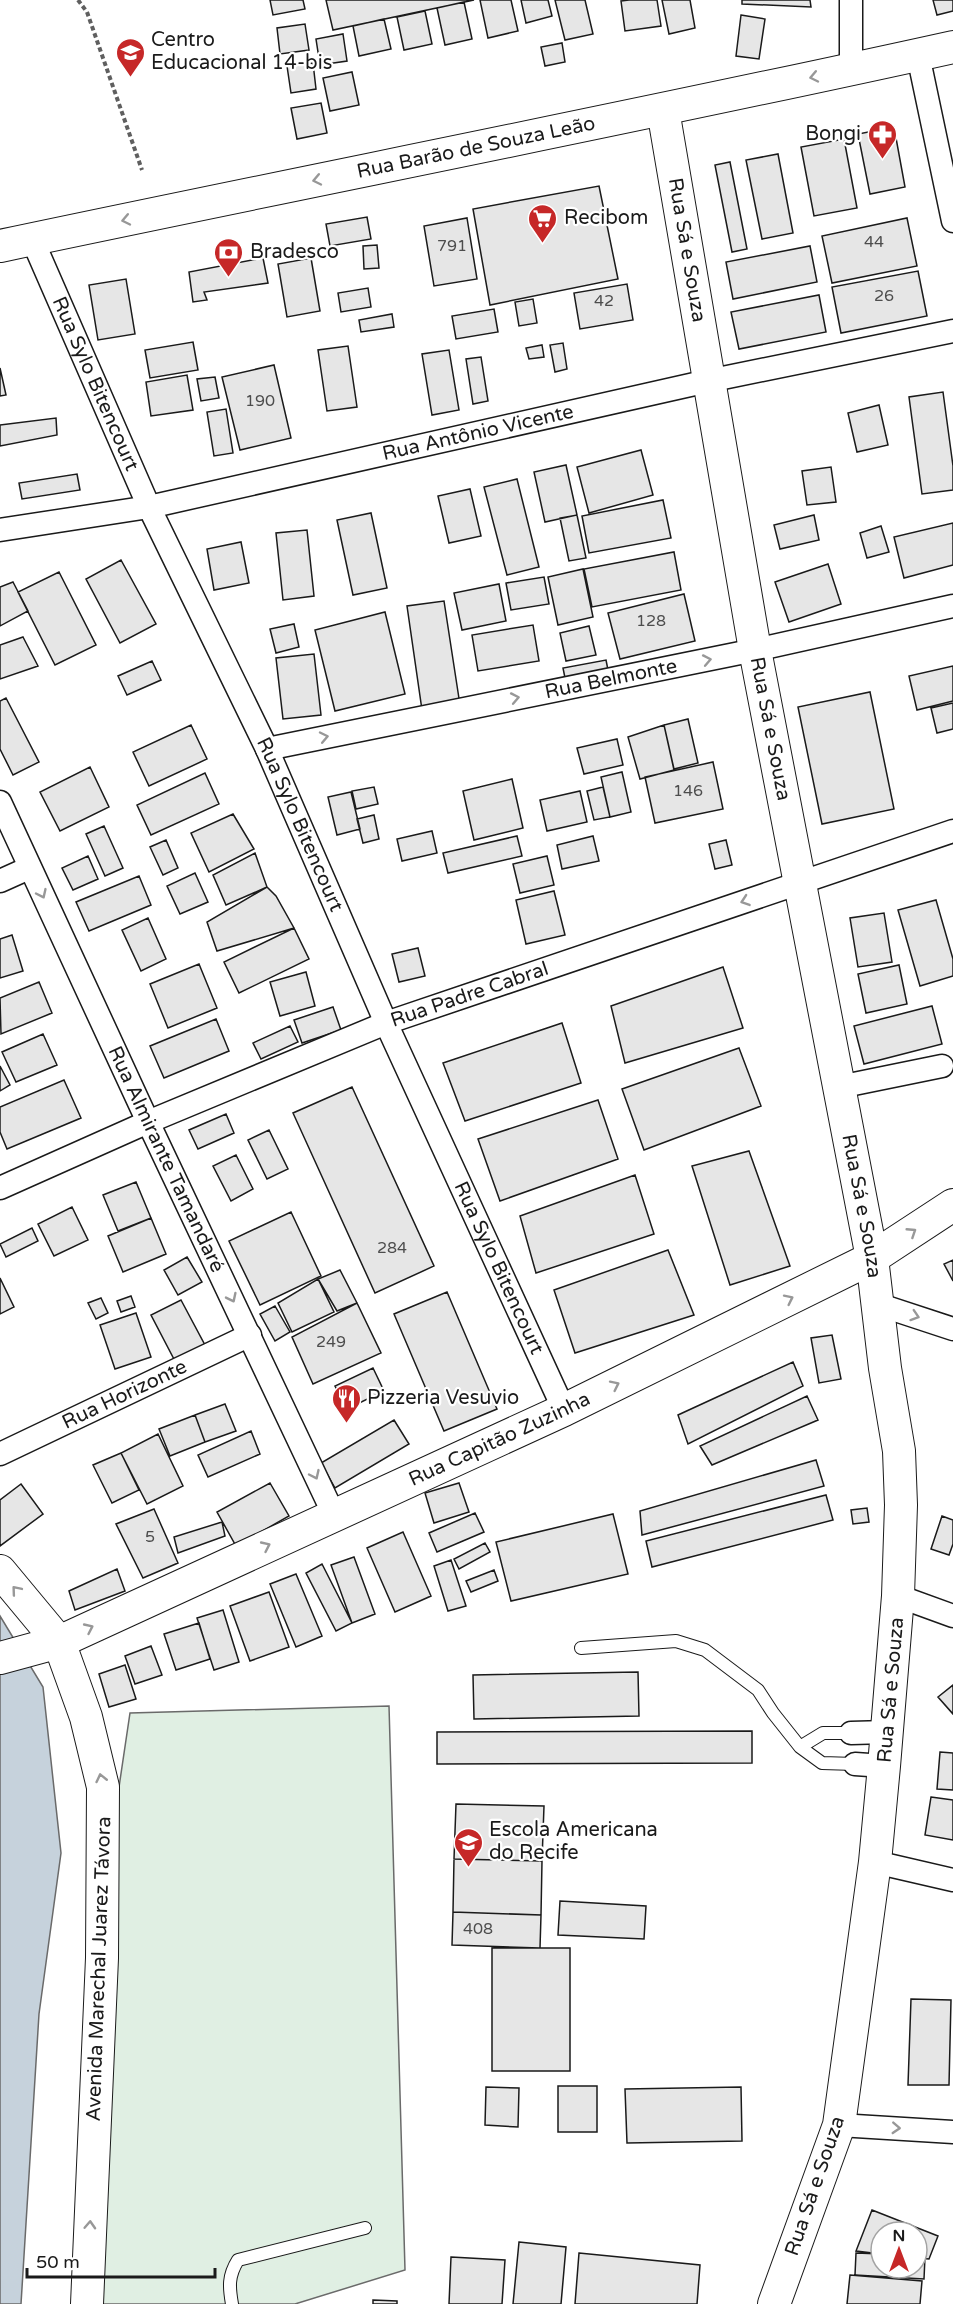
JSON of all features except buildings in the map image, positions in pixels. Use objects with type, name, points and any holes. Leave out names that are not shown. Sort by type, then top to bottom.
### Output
[{"type":"main road","name":"Rua Barão de Souza Leão","points":[[0,246],[469,147],[663,110],[953,47]]},
{"type":"main road","name":"Rua Sá e Souza","points":[[663,110],[755,650],[872,1258],[899,1451],[901,1505],[898,1596],[887,1732],[870,1765],[875,1862],[839,2125],[774,2304]]},
{"type":"main road","name":"Rua Capitão Zuzinha","points":[[0,1658],[47,1646],[564,1410],[872,1258],[953,1205]]},
{"type":"main road","name":"Avenida Marechal Juarez Távora","points":[[0,1571],[47,1646],[86,1717],[104,1787],[102,1958],[87,2304]]},
{"type":"street","points":[[851,0],[851,69]]},
{"type":"street","points":[[918,55],[953,221]]},
{"type":"street","name":"Rua Sylo Bitencourt","points":[[32,239],[149,507],[267,749],[386,1023],[564,1410]]},
{"type":"street","name":"Rua Antônio Vicente","points":[[0,530],[149,507],[708,381],[953,331]]},
{"type":"street","name":"Rua Belmonte","points":[[267,749],[755,650],[953,606]]},
{"type":"street","name":"Rua Almirante Tamandaré","points":[[0,802],[334,1515]]},
{"type":"street","name":"Rua Padre Cabral","points":[[0,1188],[148,1122],[386,1023],[953,831]]},
{"type":"street","points":[[0,881],[29,868]]},
{"type":"street","points":[[839,1087],[942,1066]]},
{"type":"street","points":[[877,1304],[953,1329]]},
{"type":"street","name":"Rua Horizonte","points":[[0,1454],[250,1335]]},
{"type":"street","points":[[898,1596],[953,1616]]},
{"type":"street","points":[[851,1733],[887,1732]]},
{"type":"street","points":[[875,1862],[953,1880]]},
{"type":"street","points":[[839,2125],[953,2132]]},
{"type":"lane","points":[[581,1648],[676,1641],[705,1650],[758,1690],[772,1713],[800,1747],[822,1763],[870,1765]]},
{"type":"lane","points":[[800,1747],[823,1733],[851,1733]]},
{"type":"lane","points":[[232,2304],[229,2285],[231,2271],[238,2260],[365,2228]]},
{"type":"path","points":[[78,0],[87,12],[142,170]]},
{"type":"green space","points":[[389,1706],[405,2270],[295,2304],[75,2304],[84,2023],[130,1713]]},
{"type":"shaded area","points":[[0,1616],[43,1687],[61,1853],[39,2014],[21,2304],[0,2304]]},
{"type":"place","name":"Centro Educacional 14-bis","points":[[130,78]]},
{"type":"place","name":"Bongi","points":[[882,160]]},
{"type":"place","name":"Recibom","points":[[543,244]]},
{"type":"place","name":"Bradesco","points":[[229,278]]},
{"type":"place","name":"Pizzeria Vesuvio","points":[[346,1424]]},
{"type":"place","name":"Escola Americana do Recife","points":[[468,1868]]}]
